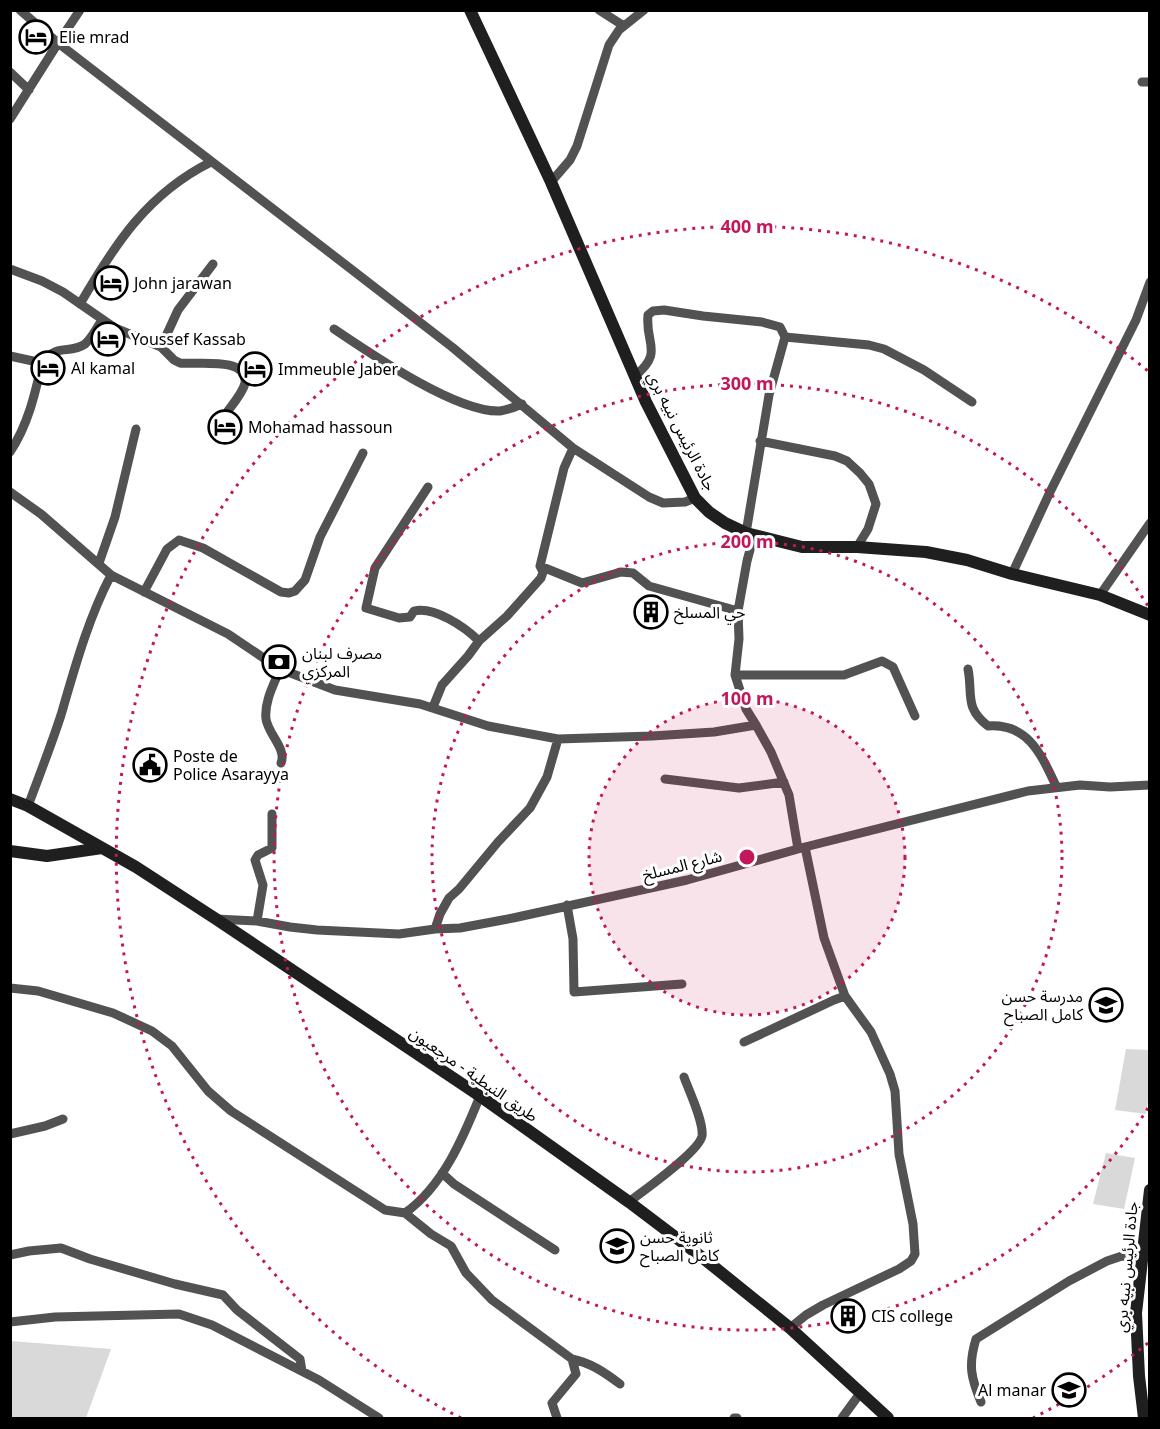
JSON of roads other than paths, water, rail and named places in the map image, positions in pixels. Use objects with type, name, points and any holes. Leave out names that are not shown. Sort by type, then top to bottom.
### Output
[{"type":"main road","name":"جادة الرئيس نبيه بري","points":[[470,10],[551,182],[635,376],[695,498],[725,523],[750,534],[802,547],[857,547],[926,552],[967,560],[1012,574],[1100,595],[1149,615]]},
{"type":"main road","name":"طريق النبطية - مرجعيون","points":[[10,799],[28,806],[102,848],[216,919],[480,1096],[629,1202],[703,1258],[790,1328],[888,1419]]},
{"type":"main road","points":[[10,851],[47,856],[102,848]]},
{"type":"main road","name":"جادة الرئيس نبيه بري","points":[[1144,1419],[1136,1313],[1149,1190]]},
{"type":"street","points":[[20,10],[58,43],[452,347],[573,448],[656,500],[675,504],[695,498]]},
{"type":"street","points":[[10,119],[80,10]]},
{"type":"street","points":[[599,10],[624,26]]},
{"type":"street","points":[[551,182],[570,160],[577,146],[607,52],[619,30],[644,10]]},
{"type":"street","points":[[10,72],[29,90]]},
{"type":"street","points":[[80,304],[112,251],[148,206],[190,174],[211,162]]},
{"type":"street","points":[[161,347],[178,310],[213,264]]},
{"type":"street","points":[[10,268],[42,281],[126,333],[161,347],[180,363],[225,363],[242,372],[245,378],[244,387],[225,415]]},
{"type":"street","points":[[1012,574],[1050,492],[1136,320],[1149,282]]},
{"type":"street","points":[[635,376],[647,366],[651,358],[648,315],[652,311],[664,310],[762,321],[780,327],[784,337],[760,441],[747,561],[738,611],[739,639],[735,675],[746,709],[789,795],[824,938],[845,996],[871,1032],[895,1090],[899,1154],[913,1224],[915,1254],[911,1261],[899,1269],[824,1305],[806,1315],[790,1328]]},
{"type":"street","points":[[10,452],[32,407],[42,363],[52,352],[76,348],[87,343],[102,320]]},
{"type":"street","points":[[334,329],[440,394],[465,404],[500,411],[522,404]]},
{"type":"street","points":[[784,337],[869,345],[884,349],[924,370],[972,402]]},
{"type":"street","points":[[10,356],[42,363]]},
{"type":"street","points":[[99,562],[115,517],[136,429]]},
{"type":"street","points":[[760,441],[836,456],[848,461],[860,472],[869,484],[876,504],[868,529],[857,547]]},
{"type":"street","points":[[433,707],[442,685],[479,641],[507,616],[541,578],[543,572],[540,566],[564,468],[573,448]]},
{"type":"street","points":[[144,592],[166,549],[179,540],[203,548],[281,592],[295,591],[305,580],[320,537],[363,453]]},
{"type":"street","points":[[428,487],[375,568],[366,608],[399,618],[410,616],[417,609],[428,611],[458,623],[479,641]]},
{"type":"street","points":[[10,492],[41,514],[99,562],[111,575],[228,634],[280,669],[335,690],[433,707],[488,726],[558,739],[714,732],[756,726]]},
{"type":"street","points":[[1100,595],[1149,523]]},
{"type":"street","points":[[540,566],[582,583],[621,572],[633,573],[650,586],[738,611]]},
{"type":"street","points":[[28,806],[60,717],[92,616],[111,575]]},
{"type":"street","points":[[735,675],[844,675],[882,662],[893,667],[915,716]]},
{"type":"street","points":[[280,669],[268,701],[266,717],[269,732],[282,753],[281,762]]},
{"type":"street","points":[[968,669],[971,685],[969,698],[976,718],[988,726],[1004,725],[1022,734],[1047,766],[1056,786]]},
{"type":"street","points":[[435,929],[449,898],[530,808],[547,777],[558,739]]},
{"type":"street","points":[[665,779],[739,788],[784,782]]},
{"type":"street","name":"شارع المسلخ","points":[[216,919],[257,921],[290,927],[399,934],[460,928],[687,880],[1007,796],[1056,786],[1110,787],[1149,784]]},
{"type":"street","points":[[257,921],[263,885],[255,860],[258,855],[272,848],[272,814]]},
{"type":"street","points":[[567,905],[573,939],[574,992],[682,984]]},
{"type":"street","points":[[10,988],[38,991],[102,1010],[152,1031],[172,1046],[208,1091],[242,1120],[385,1210],[405,1213],[431,1234],[451,1246],[466,1273],[504,1311],[572,1359],[600,1369],[620,1384]]},
{"type":"street","points":[[744,1042],[845,996]]},
{"type":"street","points":[[629,1202],[698,1145],[702,1135],[700,1122],[684,1077]]},
{"type":"street","points":[[405,1213],[417,1204],[442,1173],[469,1124],[480,1096]]},
{"type":"street","points":[[10,1134],[45,1126],[63,1119]]},
{"type":"street","points":[[442,1173],[463,1190],[555,1250]]},
{"type":"street","points":[[10,1255],[61,1248],[175,1284],[222,1295],[237,1310],[300,1359],[302,1371]]},
{"type":"street","points":[[981,1402],[970,1371],[971,1354],[976,1339],[1069,1281],[1107,1261],[1122,1256],[1142,1257]]},
{"type":"street","points":[[10,1322],[55,1317],[179,1314],[212,1325],[320,1380],[379,1419]]},
{"type":"street","points":[[557,1419],[552,1403],[576,1374],[572,1359]]},
{"type":"street","points":[[842,1419],[861,1392]]},
{"type":"place","name":"Elie mrad","points":[[36,37]]},
{"type":"place","name":"John jarawan","points":[[111,283]]},
{"type":"place","name":"Youssef Kassab","points":[[108,339]]},
{"type":"place","name":"Al kamal","points":[[48,368]]},
{"type":"place","name":"Immeuble Jaber","points":[[255,369]]},
{"type":"place","name":"Mohamad hassoun","points":[[225,427]]},
{"type":"place","name":"حي المسلخ","points":[[651,612]]},
{"type":"place","name":"مصرف لبنان المركزي","points":[[279,662]]},
{"type":"place","name":"Poste de Police Asarayya","points":[[150,765]]},
{"type":"place","name":"مدرسة حسن كامل الصباح","points":[[1106,1005]]},
{"type":"place","name":"ثانوية حسن كامل الصباح","points":[[617,1246]]},
{"type":"place","name":"CIS college","points":[[848,1316]]},
{"type":"place","name":"Al manar","points":[[1069,1390]]}]
